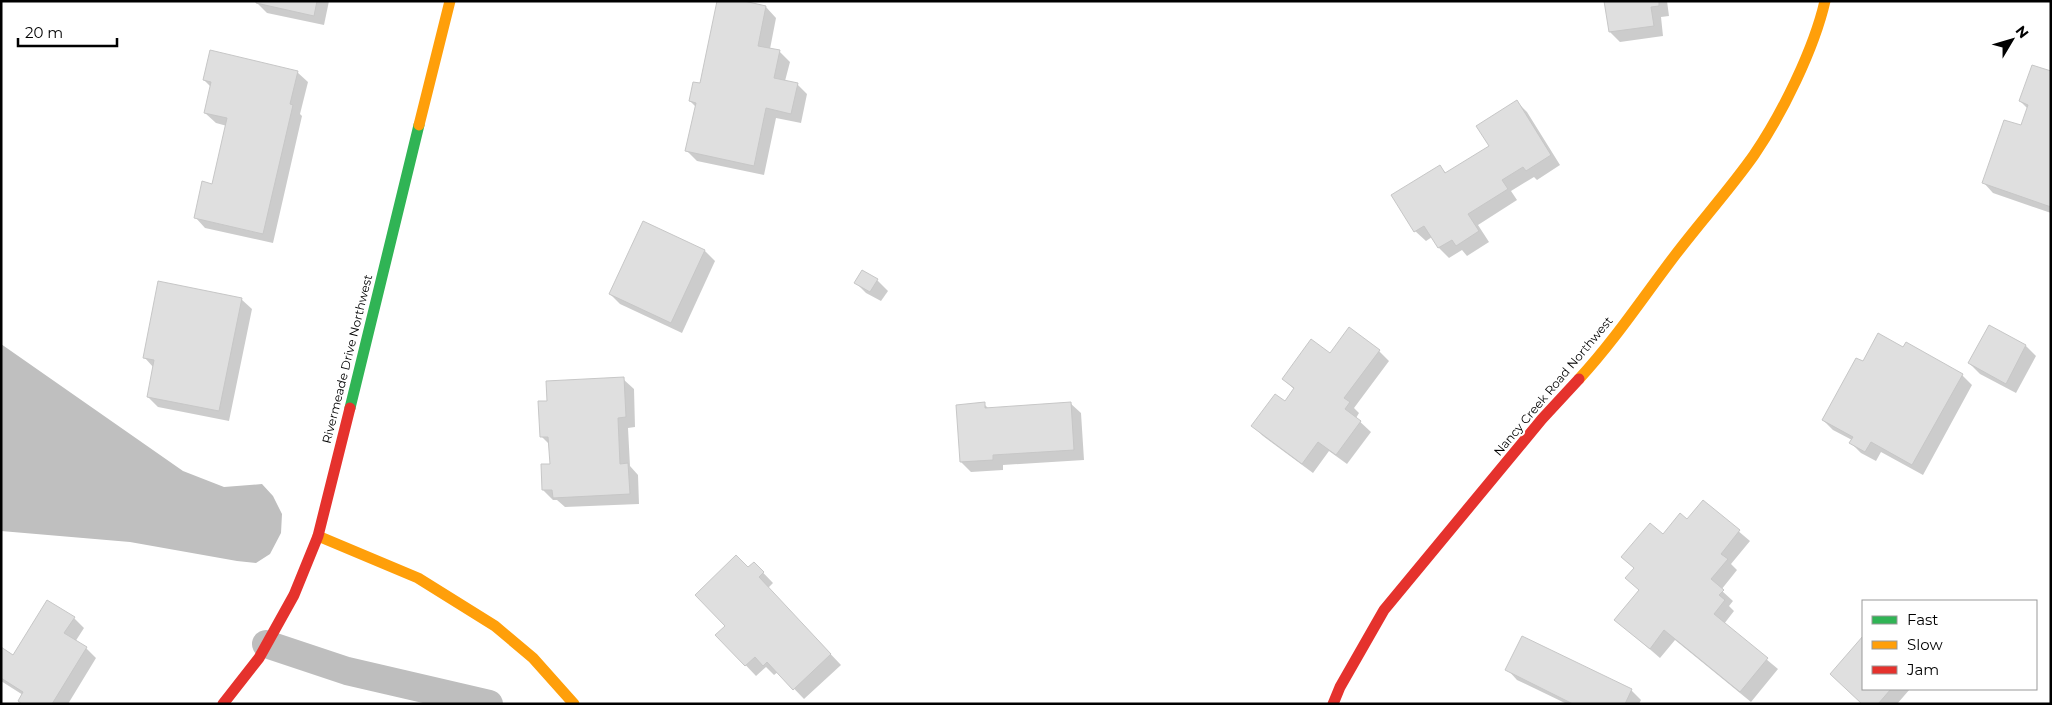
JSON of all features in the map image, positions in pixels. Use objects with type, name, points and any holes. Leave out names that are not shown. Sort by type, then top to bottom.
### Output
[{"type":"street","name":"Rivermeade Drive Northwest","points":[[223,704],[258,658],[294,595],[318,536],[450,1]]},
{"type":"street","name":"Nancy Creek Road Northwest","points":[[1333,704],[1340,686],[1384,610],[1542,419],[1608,347],[1677,253],[1754,155],[1783,106],[1819,28],[1825,1]]},
{"type":"street","points":[[318,536],[418,578],[495,626],[533,658],[574,704]]},
{"type":"street","points":[[266,644],[347,671],[489,704]]},
{"type":"shaded area","points":[[1,344],[183,471],[224,487],[262,484],[273,496],[282,514],[281,533],[270,554],[256,563],[130,542],[1,531]]},
{"type":"building","points":[[256,1],[317,1],[314,16],[256,3]]},
{"type":"building","points":[[717,1],[744,1],[766,6],[758,46],[780,50],[774,78],[798,83],[791,114],[766,108],[754,166],[685,151],[696,103],[689,101],[693,82],[700,83]]},
{"type":"building","points":[[1604,1],[1659,1],[1659,6],[1651,7],[1654,26],[1609,32]]},
{"type":"building","points":[[210,50],[298,71],[290,104],[293,105],[263,234],[194,218],[202,181],[212,184],[227,118],[204,113],[211,82],[203,80]]},
{"type":"building","points":[[2032,65],[2051,71],[2051,207],[1982,183],[2004,120],[2021,125],[2028,105],[2019,101]]},
{"type":"building","points":[[1517,100],[1551,155],[1526,171],[1523,167],[1502,180],[1508,189],[1468,214],[1479,231],[1456,246],[1452,240],[1438,248],[1424,226],[1414,232],[1391,195],[1440,165],[1445,173],[1489,146],[1476,126]]},
{"type":"building","points":[[643,221],[705,250],[671,323],[609,294]]},
{"type":"building","points":[[862,270],[878,279],[870,292],[854,283]]},
{"type":"building","points":[[158,281],[242,298],[219,411],[147,397],[154,360],[143,358]]},
{"type":"building","points":[[1989,325],[2026,345],[2006,384],[1968,363]]},
{"type":"building","points":[[1349,327],[1380,350],[1344,398],[1350,402],[1345,409],[1361,421],[1336,455],[1318,442],[1302,464],[1251,426],[1275,394],[1285,401],[1294,388],[1282,379],[1311,339],[1330,353]]},
{"type":"building","points":[[1878,333],[1903,347],[1906,342],[1963,374],[1912,465],[1871,442],[1865,452],[1849,443],[1853,437],[1822,420],[1856,358],[1863,361]]},
{"type":"building","points":[[624,377],[626,417],[618,418],[620,464],[628,463],[630,494],[553,498],[552,490],[542,490],[541,464],[550,464],[548,437],[540,437],[538,401],[547,401],[546,381]]},
{"type":"building","points":[[985,402],[985,408],[1071,402],[1074,450],[993,455],[993,460],[960,462],[956,405]]},
{"type":"building","points":[[1703,500],[1740,530],[1721,554],[1728,559],[1711,579],[1724,590],[1719,595],[1725,600],[1714,614],[1768,658],[1740,692],[1664,630],[1650,649],[1614,620],[1639,590],[1625,578],[1634,568],[1621,557],[1650,523],[1663,534],[1680,513],[1687,519]]},
{"type":"building","points":[[736,555],[748,567],[754,562],[764,572],[759,577],[831,654],[793,690],[767,662],[763,666],[755,657],[745,666],[715,635],[725,626],[695,595]]},
{"type":"building","points":[[47,600],[75,617],[64,633],[87,647],[52,704],[22,704],[18,701],[23,692],[1,678],[1,647],[13,655]]},
{"type":"building","points":[[1522,636],[1632,689],[1625,704],[1573,704],[1505,670]]},
{"type":"building","points":[[1862,637],[1862,690],[1890,690],[1878,704],[1862,704],[1830,674]]},
{"type":"traffic: fast","points":[[350,408],[419,125]]},
{"type":"traffic: slow","points":[[419,125],[450,1]]},
{"type":"traffic: slow","points":[[1579,379],[1617,333],[1765,139],[1796,81],[1813,40],[1825,1]]},
{"type":"traffic: slow","points":[[318,536],[418,578],[495,626],[533,658],[574,704]]},
{"type":"traffic: jam","points":[[1333,704],[1340,687],[1384,610],[1542,419],[1579,379]]},
{"type":"traffic: jam","points":[[223,704],[259,658],[294,595],[318,536],[350,408]]}]
